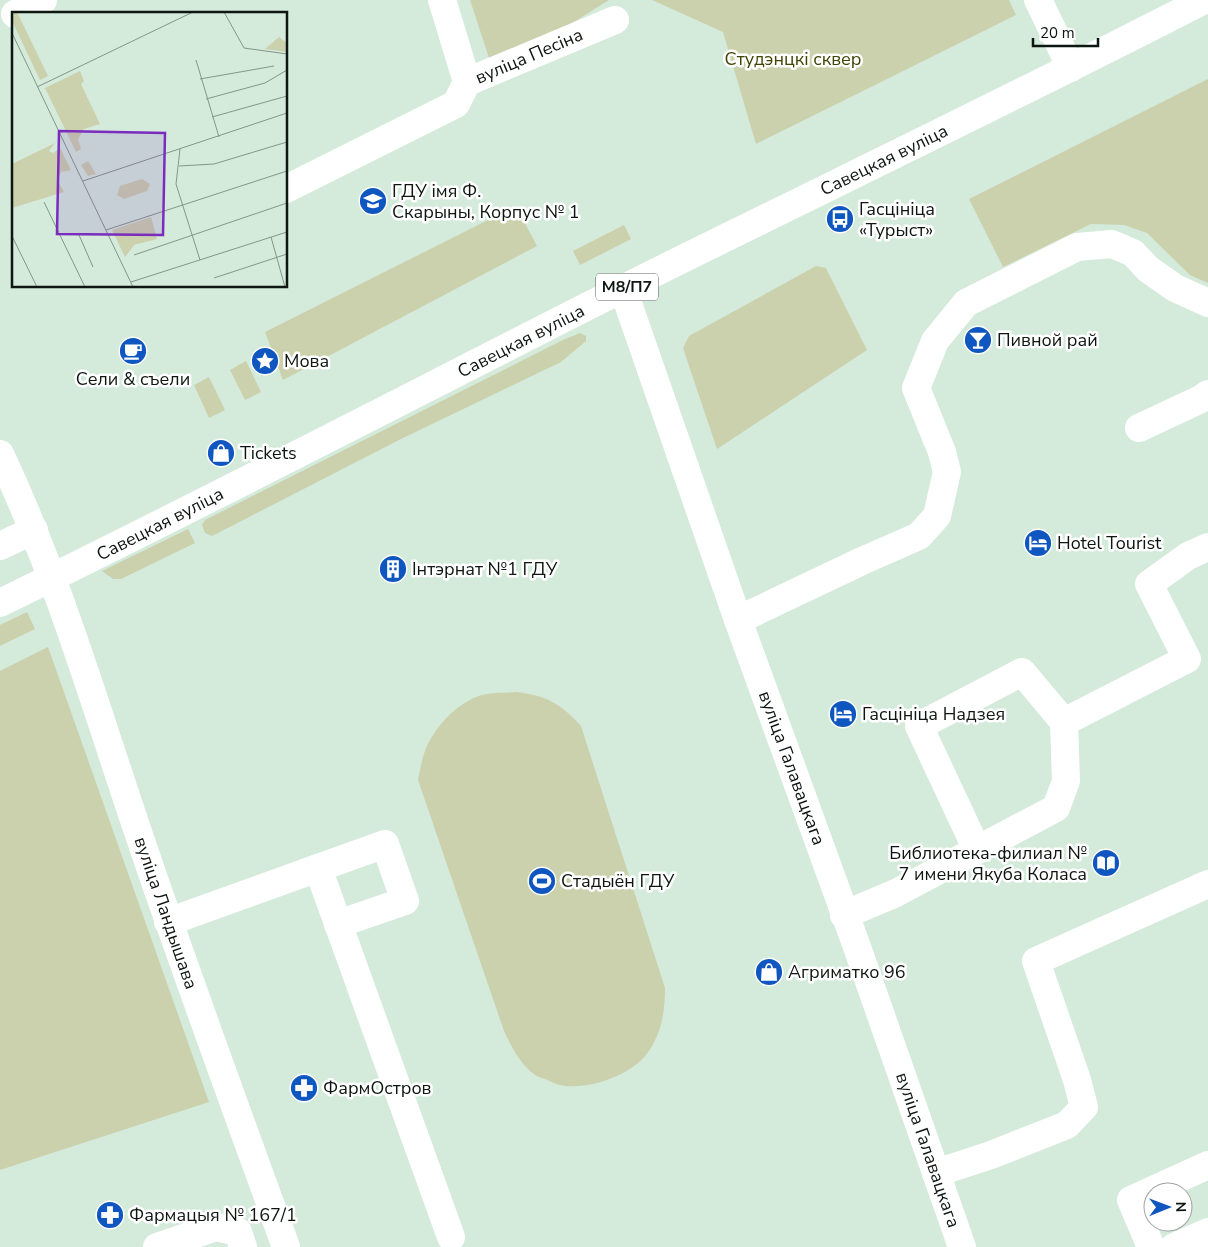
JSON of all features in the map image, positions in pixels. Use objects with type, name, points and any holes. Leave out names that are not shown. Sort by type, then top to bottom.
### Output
[{"type":"street","points":[[19,12],[43,0]]},
{"type":"street","name":"вуліца Песіна","points":[[442,0],[467,82],[615,20]]},
{"type":"street","points":[[1038,0],[1071,68]]},
{"type":"street","name":"Савецкая вуліца","points":[[0,603],[250,479],[623,289],[1071,68],[1204,0]]},
{"type":"street","points":[[0,21],[12,15]]},
{"type":"street","points":[[288,188],[456,104],[467,82]]},
{"type":"street","points":[[738,620],[919,536],[937,516],[947,472],[942,452],[916,388],[935,341],[966,303],[1077,247],[1112,244],[1132,253],[1148,270],[1175,288],[1208,303]]},
{"type":"street","name":"вуліца Галавацкага","points":[[623,289],[738,620],[857,947],[962,1247]]},
{"type":"street","points":[[1139,428],[1208,394]]},
{"type":"street","name":"вуліца Ландышава","points":[[0,454],[34,530],[168,922],[286,1247]]},
{"type":"street","points":[[0,546],[34,530]]},
{"type":"street","points":[[1064,722],[1187,659],[1149,584],[1188,556],[1208,546]]},
{"type":"street","points":[[844,915],[896,892],[977,850],[1056,808],[1066,781],[1064,722],[1022,672],[920,726],[977,850]]},
{"type":"street","points":[[168,922],[385,844],[405,901],[338,924]]},
{"type":"street","points":[[318,868],[451,1237]]},
{"type":"street","points":[[936,1173],[991,1155],[1067,1124],[1084,1107],[1077,1080],[1036,961],[1208,884]]},
{"type":"street","points":[[1151,1247],[1130,1200],[1208,1165]]},
{"type":"street","points":[[158,1247],[216,1227],[238,1232],[243,1247]]},
{"type":"street","points":[[1174,1247],[1208,1232]]},
{"type":"green space","points":[[470,0],[609,0],[529,50],[492,67]]},
{"type":"green space","name":"Студэнцкі сквер","points":[[652,0],[1009,0],[1016,15],[756,144],[723,32]]},
{"type":"green space","points":[[1208,79],[1208,283],[1190,275],[1147,233],[1124,225],[1091,224],[1003,267],[969,199]]},
{"type":"green space","points":[[516,206],[537,246],[283,380],[265,332]]},
{"type":"green space","points":[[624,225],[631,239],[580,265],[573,251]]},
{"type":"green space","points":[[816,266],[826,268],[867,350],[717,449],[683,348],[689,336]]},
{"type":"green space","points":[[580,333],[586,336],[586,341],[561,362],[401,439],[212,536],[205,533],[202,525],[205,520]]},
{"type":"green space","points":[[246,361],[261,392],[245,400],[230,370]]},
{"type":"green space","points":[[209,377],[225,410],[209,418],[194,385]]},
{"type":"green space","points":[[188,529],[195,543],[121,579],[113,579],[102,571]]},
{"type":"green space","points":[[27,612],[35,629],[0,646],[0,625]]},
{"type":"green space","points":[[48,647],[209,1102],[0,1170],[0,671]]},
{"type":"green space","name":"Стадыён ГДУ","points":[[517,692],[545,698],[559,706],[581,726],[665,988],[662,1021],[657,1036],[642,1060],[621,1074],[583,1086],[560,1085],[536,1076],[521,1061],[510,1044],[418,780],[422,760],[433,735],[455,710],[482,695]]},
{"type":"place","name":"ГДУ імя Ф. Скарыны, Корпус № 1","points":[[373,201]]},
{"type":"place","name":"Гасцініца «Турыст»","points":[[840,219]]},
{"type":"place","name":"Пивной рай","points":[[978,340]]},
{"type":"place","name":"Сели & съели","points":[[133,351]]},
{"type":"place","name":"Мова","points":[[265,361]]},
{"type":"place","name":"Tickets","points":[[221,453]]},
{"type":"place","name":"Hotel Tourist","points":[[1038,543]]},
{"type":"place","name":"Інтэрнат №1 ГДУ","points":[[393,569]]},
{"type":"place","name":"Гасцініца Надзея","points":[[843,714]]},
{"type":"place","name":"Библиотека-филиал № 7 имени Якуба Коласа","points":[[1106,863]]},
{"type":"place","name":"Стадыён ГДУ","points":[[542,881]]},
{"type":"place","name":"Агриматко 96","points":[[769,972]]},
{"type":"place","name":"ФармОстров","points":[[304,1088]]},
{"type":"place","name":"Фармацыя № 167/1","points":[[110,1215]]}]
